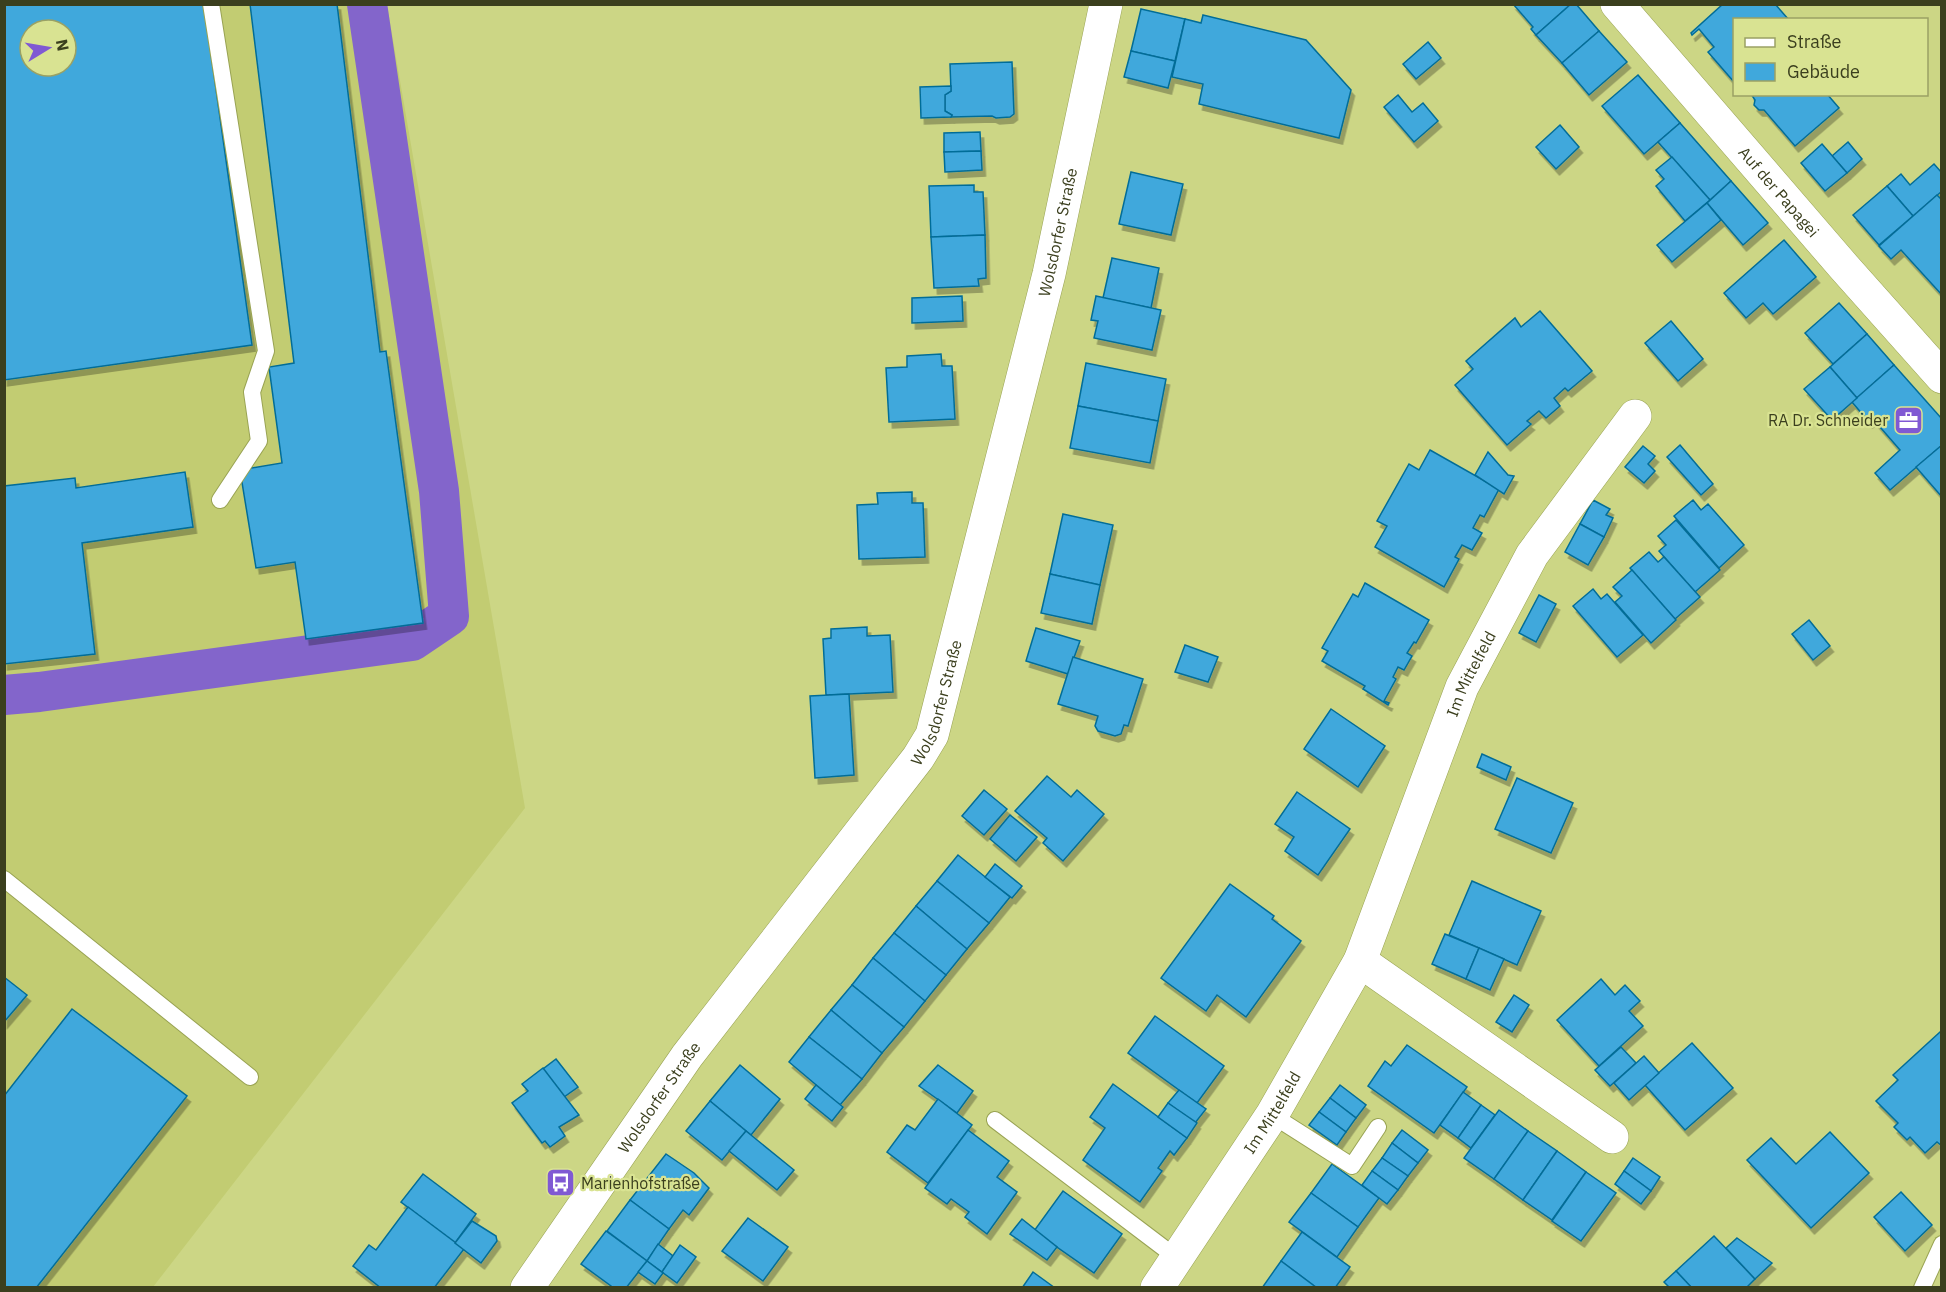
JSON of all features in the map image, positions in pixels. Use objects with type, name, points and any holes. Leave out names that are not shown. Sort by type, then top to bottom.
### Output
[{"type":"street","name":"Wolsdorfer Straße","points":[[527,1287],[687,1056],[918,758],[932,735],[1049,274],[1106,4]]},
{"type":"street","name":"Auf der Papagei","points":[[1617,4],[1941,377]]},
{"type":"street","name":"Im Mittelfeld","points":[[1157,1287],[1272,1115],[1360,961],[1462,687],[1532,555],[1635,416]]},
{"type":"street","points":[[1360,961],[1612,1137]]},
{"type":"lane","points":[[211,4],[266,351],[252,392],[259,441],[220,500]]},
{"type":"lane","points":[[4,879],[250,1077]]},
{"type":"lane","points":[[1272,1115],[1352,1166],[1378,1127]]},
{"type":"lane","points":[[995,1120],[1177,1258]]},
{"type":"lane","points":[[1922,1287],[1930,1274],[1941,1244]]},
{"type":"shaded area","points":[[5,5],[387,5],[525,808],[153,1287],[5,1288]]},
{"type":"building","points":[[4,4],[204,4],[252,345],[4,380]]},
{"type":"building","points":[[250,4],[337,4],[380,352],[386,351],[423,623],[306,639],[295,562],[256,568],[240,470],[282,463],[269,367],[294,363]]},
{"type":"building","points":[[1513,4],[1571,4],[1536,35],[1531,29],[1533,27]]},
{"type":"building","points":[[1571,4],[1576,4],[1599,31],[1562,63],[1536,35]]},
{"type":"building","points":[[1723,4],[1775,4],[1787,18],[1733,18],[1733,81],[1708,52],[1714,47],[1699,29],[1692,35],[1691,33]]},
{"type":"building","points":[[1141,9],[1185,19],[1175,61],[1131,51]]},
{"type":"building","points":[[1203,15],[1306,40],[1351,90],[1339,138],[1199,104],[1203,84],[1172,77],[1185,19],[1201,23]]},
{"type":"building","points":[[1599,31],[1627,62],[1589,95],[1562,63]]},
{"type":"building","points":[[1428,42],[1441,58],[1416,79],[1403,64]]},
{"type":"building","points":[[1131,51],[1175,61],[1168,88],[1124,77]]},
{"type":"building","points":[[1012,62],[1014,114],[1010,117],[951,117],[952,115],[945,111],[945,95],[951,91],[950,64]]},
{"type":"building","points":[[1638,75],[1680,123],[1644,154],[1602,106]]},
{"type":"building","points":[[951,86],[951,91],[945,95],[945,111],[952,115],[951,117],[921,118],[920,87]]},
{"type":"building","points":[[1398,95],[1412,112],[1423,103],[1438,121],[1414,142],[1384,107]]},
{"type":"building","points":[[1752,96],[1829,96],[1839,108],[1795,146],[1764,110],[1759,110],[1754,105],[1755,100]]},
{"type":"building","points":[[1680,123],[1731,181],[1710,200],[1658,142]]},
{"type":"building","points":[[1560,125],[1579,147],[1556,169],[1536,147]]},
{"type":"building","points":[[980,132],[981,151],[944,152],[944,133]]},
{"type":"building","points":[[1848,142],[1862,159],[1847,173],[1832,156]]},
{"type":"building","points":[[1822,144],[1847,173],[1825,191],[1801,163]]},
{"type":"building","points":[[981,151],[982,170],[945,172],[944,152]]},
{"type":"building","points":[[1672,157],[1710,200],[1685,221],[1656,186],[1664,179],[1656,170]]},
{"type":"building","points":[[1934,164],[1942,173],[1942,191],[1913,216],[1887,186],[1901,174],[1910,185]]},
{"type":"building","points":[[1131,172],[1183,184],[1171,235],[1119,224]]},
{"type":"building","points":[[1731,181],[1768,223],[1743,245],[1707,203]]},
{"type":"building","points":[[974,185],[974,192],[983,192],[985,235],[931,237],[929,186]]},
{"type":"building","points":[[1887,186],[1913,216],[1879,245],[1853,215]]},
{"type":"building","points":[[1937,195],[1942,200],[1942,295],[1901,250],[1891,259],[1879,246]]},
{"type":"building","points":[[1707,203],[1721,220],[1672,262],[1657,245]]},
{"type":"building","points":[[985,235],[986,278],[978,279],[979,286],[934,288],[931,237]]},
{"type":"building","points":[[1784,240],[1816,277],[1773,314],[1763,303],[1746,318],[1724,293]]},
{"type":"building","points":[[1112,258],[1159,268],[1151,308],[1103,298]]},
{"type":"building","points":[[962,296],[963,321],[912,323],[912,298]]},
{"type":"building","points":[[1096,296],[1161,310],[1152,350],[1094,338],[1098,321],[1091,320]]},
{"type":"building","points":[[1839,303],[1867,334],[1833,364],[1805,333]]},
{"type":"building","points":[[1540,311],[1592,371],[1568,391],[1565,388],[1554,398],[1560,406],[1546,418],[1539,411],[1527,421],[1531,424],[1507,445],[1455,385],[1473,369],[1466,361],[1515,318],[1521,327]]},
{"type":"building","points":[[1671,321],[1703,359],[1678,381],[1645,343]]},
{"type":"building","points":[[1867,334],[1894,365],[1857,398],[1830,367]]},
{"type":"building","points":[[941,354],[942,366],[952,366],[955,419],[889,422],[886,368],[907,367],[907,356]]},
{"type":"building","points":[[1086,363],[1166,379],[1158,421],[1078,406]]},
{"type":"building","points":[[1894,365],[1942,419],[1942,445],[1890,490],[1875,473],[1900,450],[1873,419],[1869,422],[1852,402]]},
{"type":"building","points":[[1830,367],[1857,398],[1832,420],[1804,389]]},
{"type":"building","points":[[1078,406],[1158,421],[1150,463],[1070,448]]},
{"type":"building","points":[[1680,445],[1713,484],[1701,495],[1667,457]]},
{"type":"building","points":[[1942,445],[1942,497],[1916,467]]},
{"type":"building","points":[[1643,446],[1655,456],[1648,464],[1655,471],[1644,483],[1625,467]]},
{"type":"building","points":[[1430,450],[1499,489],[1484,517],[1480,515],[1473,528],[1482,533],[1472,550],[1462,545],[1455,557],[1459,559],[1444,587],[1375,547],[1387,526],[1377,521],[1409,464],[1419,470]]},
{"type":"building","points":[[1488,452],[1508,475],[1514,476],[1504,494],[1475,475]]},
{"type":"building","points":[[185,472],[193,527],[82,543],[95,654],[4,664],[4,486],[75,478],[76,488]]},
{"type":"building","points":[[912,492],[912,503],[923,503],[925,557],[859,559],[857,505],[878,504],[877,493]]},
{"type":"building","points":[[1593,500],[1610,509],[1606,515],[1613,518],[1604,537],[1580,524]]},
{"type":"building","points":[[1693,500],[1701,510],[1708,504],[1744,545],[1719,568],[1674,516]]},
{"type":"building","points":[[1063,514],[1113,525],[1100,585],[1050,574]]},
{"type":"building","points":[[1676,520],[1720,570],[1695,592],[1659,551],[1666,545],[1658,536]]},
{"type":"building","points":[[1580,524],[1604,537],[1588,565],[1565,552]]},
{"type":"building","points":[[1649,552],[1658,562],[1664,557],[1700,597],[1675,619],[1630,568]]},
{"type":"building","points":[[1632,570],[1676,620],[1651,643],[1615,602],[1622,596],[1613,587]]},
{"type":"building","points":[[1050,574],[1100,585],[1092,624],[1041,613]]},
{"type":"building","points":[[1365,583],[1429,620],[1416,643],[1414,642],[1407,653],[1412,656],[1404,670],[1398,667],[1393,677],[1396,679],[1384,701],[1389,703],[1388,705],[1363,689],[1365,686],[1322,661],[1328,651],[1322,648],[1353,594],[1358,597]]},
{"type":"building","points":[[1593,589],[1601,599],[1607,594],[1643,635],[1617,657],[1573,606]]},
{"type":"building","points":[[1539,595],[1556,604],[1536,642],[1519,633]]},
{"type":"building","points":[[1809,620],[1830,646],[1813,660],[1792,634]]},
{"type":"building","points":[[867,627],[867,636],[890,635],[893,692],[826,695],[823,639],[831,638],[831,629]]},
{"type":"building","points":[[1036,628],[1080,641],[1068,674],[1026,661]]},
{"type":"building","points":[[1185,645],[1218,657],[1208,682],[1175,672]]},
{"type":"building","points":[[1073,657],[1143,679],[1128,726],[1124,725],[1121,734],[1115,736],[1098,731],[1095,726],[1098,716],[1058,704]]},
{"type":"building","points":[[849,694],[854,775],[815,778],[810,696]]},
{"type":"building","points":[[1331,709],[1385,746],[1358,787],[1304,749]]},
{"type":"building","points":[[1482,754],[1511,767],[1506,780],[1477,767]]},
{"type":"building","points":[[1047,776],[1071,797],[1077,790],[1104,814],[1063,861],[1043,843],[1047,838],[1015,811]]},
{"type":"building","points":[[1517,778],[1573,803],[1551,853],[1495,829]]},
{"type":"building","points":[[984,790],[1007,809],[984,835],[962,816]]},
{"type":"building","points":[[1297,792],[1350,829],[1318,875],[1285,851],[1294,837],[1275,824]]},
{"type":"building","points":[[1010,815],[1037,837],[1016,861],[990,839]]},
{"type":"building","points":[[958,855],[1010,897],[989,923],[937,881]]},
{"type":"building","points":[[995,864],[1022,886],[1012,898],[985,877]]},
{"type":"building","points":[[937,881],[989,923],[967,949],[916,906]]},
{"type":"building","points":[[1472,881],[1541,911],[1517,965],[1449,935]]},
{"type":"building","points":[[1230,884],[1274,916],[1272,919],[1301,941],[1246,1017],[1217,995],[1206,1011],[1161,978]]},
{"type":"building","points":[[916,906],[967,949],[946,975],[894,933]]},
{"type":"building","points":[[894,933],[946,975],[925,1001],[873,958]]},
{"type":"building","points":[[1445,934],[1479,948],[1466,979],[1432,964]]},
{"type":"building","points":[[1479,948],[1504,959],[1490,990],[1466,979]]},
{"type":"building","points":[[873,958],[925,1001],[904,1027],[852,985]]},
{"type":"building","points":[[4,977],[27,995],[4,1022]]},
{"type":"building","points":[[1601,979],[1615,995],[1625,985],[1640,1001],[1629,1011],[1643,1026],[1599,1066],[1557,1020]]},
{"type":"building","points":[[852,985],[904,1027],[882,1053],[831,1010]]},
{"type":"building","points":[[1514,995],[1529,1005],[1512,1032],[1496,1022]]},
{"type":"building","points":[[72,1009],[187,1096],[36,1288],[4,1288],[4,1096]]},
{"type":"building","points":[[831,1010],[882,1053],[862,1079],[809,1037]]},
{"type":"building","points":[[1155,1016],[1224,1066],[1197,1103],[1128,1053]]},
{"type":"building","points":[[1940,1032],[1942,1034],[1942,1146],[1937,1142],[1925,1153],[1910,1137],[1907,1140],[1894,1127],[1898,1123],[1876,1101],[1898,1080],[1893,1075]]},
{"type":"building","points":[[809,1037],[862,1079],[840,1105],[789,1062]]},
{"type":"building","points":[[1692,1043],[1733,1088],[1685,1130],[1645,1085]]},
{"type":"building","points":[[1407,1045],[1467,1087],[1434,1133],[1368,1086],[1385,1061],[1391,1066]]},
{"type":"building","points":[[1621,1047],[1636,1063],[1610,1086],[1595,1070]]},
{"type":"building","points":[[1644,1056],[1659,1073],[1629,1100],[1614,1083]]},
{"type":"building","points":[[556,1059],[578,1087],[564,1097],[543,1069]]},
{"type":"building","points":[[740,1065],[780,1099],[751,1135],[710,1101]]},
{"type":"building","points":[[938,1065],[973,1091],[957,1113],[919,1086]]},
{"type":"building","points":[[543,1068],[579,1115],[559,1127],[565,1136],[550,1147],[545,1141],[542,1143],[512,1103],[528,1091],[522,1084]]},
{"type":"building","points":[[1113,1084],[1187,1138],[1174,1155],[1170,1151],[1158,1168],[1162,1171],[1140,1202],[1083,1160],[1105,1128],[1090,1117]]},
{"type":"building","points":[[816,1085],[843,1107],[832,1121],[805,1099]]},
{"type":"building","points":[[1340,1085],[1366,1105],[1356,1118],[1330,1098]]},
{"type":"building","points":[[1179,1090],[1206,1109],[1195,1123],[1168,1103]]},
{"type":"building","points":[[1463,1092],[1481,1105],[1458,1138],[1440,1125]]},
{"type":"building","points":[[1330,1098],[1356,1118],[1346,1132],[1319,1112]]},
{"type":"building","points":[[938,1099],[972,1125],[928,1183],[887,1152],[907,1125],[915,1130]]},
{"type":"building","points":[[710,1101],[746,1131],[722,1160],[686,1131]]},
{"type":"building","points":[[1168,1103],[1197,1123],[1187,1138],[1158,1117]]},
{"type":"building","points":[[1481,1105],[1495,1115],[1471,1148],[1458,1138]]},
{"type":"building","points":[[1499,1110],[1528,1131],[1494,1179],[1464,1158]]},
{"type":"building","points":[[1319,1112],[1346,1132],[1337,1145],[1309,1125]]},
{"type":"building","points":[[968,1130],[1009,1161],[997,1177],[1017,1192],[987,1234],[965,1217],[969,1212],[951,1199],[947,1204],[925,1188]]},
{"type":"building","points":[[1402,1130],[1428,1150],[1418,1163],[1392,1143]]},
{"type":"building","points":[[746,1131],[794,1170],[777,1190],[729,1151]]},
{"type":"building","points":[[1528,1131],[1557,1151],[1523,1200],[1494,1179]]},
{"type":"building","points":[[1830,1132],[1869,1173],[1811,1228],[1747,1160],[1771,1138],[1796,1164]]},
{"type":"building","points":[[1392,1143],[1418,1163],[1408,1176],[1382,1158]]},
{"type":"building","points":[[1557,1151],[1586,1172],[1552,1220],[1523,1200]]},
{"type":"building","points":[[666,1154],[694,1173],[709,1188],[689,1215],[683,1210],[669,1229],[630,1200]]},
{"type":"building","points":[[1382,1158],[1408,1176],[1398,1190],[1372,1171]]},
{"type":"building","points":[[1633,1158],[1660,1177],[1651,1191],[1624,1171]]},
{"type":"building","points":[[1332,1164],[1379,1198],[1358,1227],[1311,1193]]},
{"type":"building","points":[[1372,1171],[1398,1190],[1387,1204],[1362,1185]]},
{"type":"building","points":[[1624,1171],[1651,1191],[1641,1204],[1615,1184]]},
{"type":"building","points":[[1586,1172],[1616,1193],[1581,1241],[1552,1221]]},
{"type":"building","points":[[423,1174],[476,1214],[455,1243],[401,1202]]},
{"type":"building","points":[[1063,1191],[1122,1234],[1094,1273],[1034,1231]]},
{"type":"building","points":[[1901,1192],[1932,1225],[1905,1251],[1874,1217]]},
{"type":"building","points":[[1311,1193],[1358,1227],[1337,1257],[1289,1222]]},
{"type":"building","points":[[630,1200],[669,1229],[647,1261],[607,1231]]},
{"type":"building","points":[[408,1207],[464,1249],[434,1288],[381,1288],[353,1266],[369,1245],[376,1250]]},
{"type":"building","points":[[748,1218],[788,1247],[763,1281],[722,1251]]},
{"type":"building","points":[[1022,1219],[1057,1247],[1047,1260],[1010,1234]]},
{"type":"building","points":[[472,1221],[496,1236],[497,1241],[481,1263],[455,1243]]},
{"type":"building","points":[[606,1231],[647,1261],[626,1288],[610,1288],[611,1286],[581,1264]]},
{"type":"building","points":[[1302,1232],[1350,1267],[1335,1288],[1317,1288],[1281,1261]]},
{"type":"building","points":[[1714,1236],[1755,1279],[1746,1288],[1692,1288],[1676,1271]]},
{"type":"building","points":[[1737,1238],[1772,1263],[1755,1279],[1726,1248]]},
{"type":"building","points":[[658,1244],[673,1256],[662,1272],[647,1261]]},
{"type":"building","points":[[680,1245],[696,1257],[677,1283],[662,1272]]},
{"type":"building","points":[[647,1261],[663,1273],[655,1284],[638,1272]]},
{"type":"building","points":[[1281,1261],[1317,1288],[1262,1288]]},
{"type":"building","points":[[1676,1271],[1692,1288],[1670,1288],[1664,1282]]},
{"type":"building","points":[[1033,1272],[1055,1288],[1022,1288]]},
{"type":"waterway","points":[[4,695],[412,641],[449,616],[439,491],[367,4]]},
{"type":"place","name":"RA Dr. Schneider","points":[[1909,420]]},
{"type":"place","name":"Marienhofstraße","points":[[560,1183]]}]
